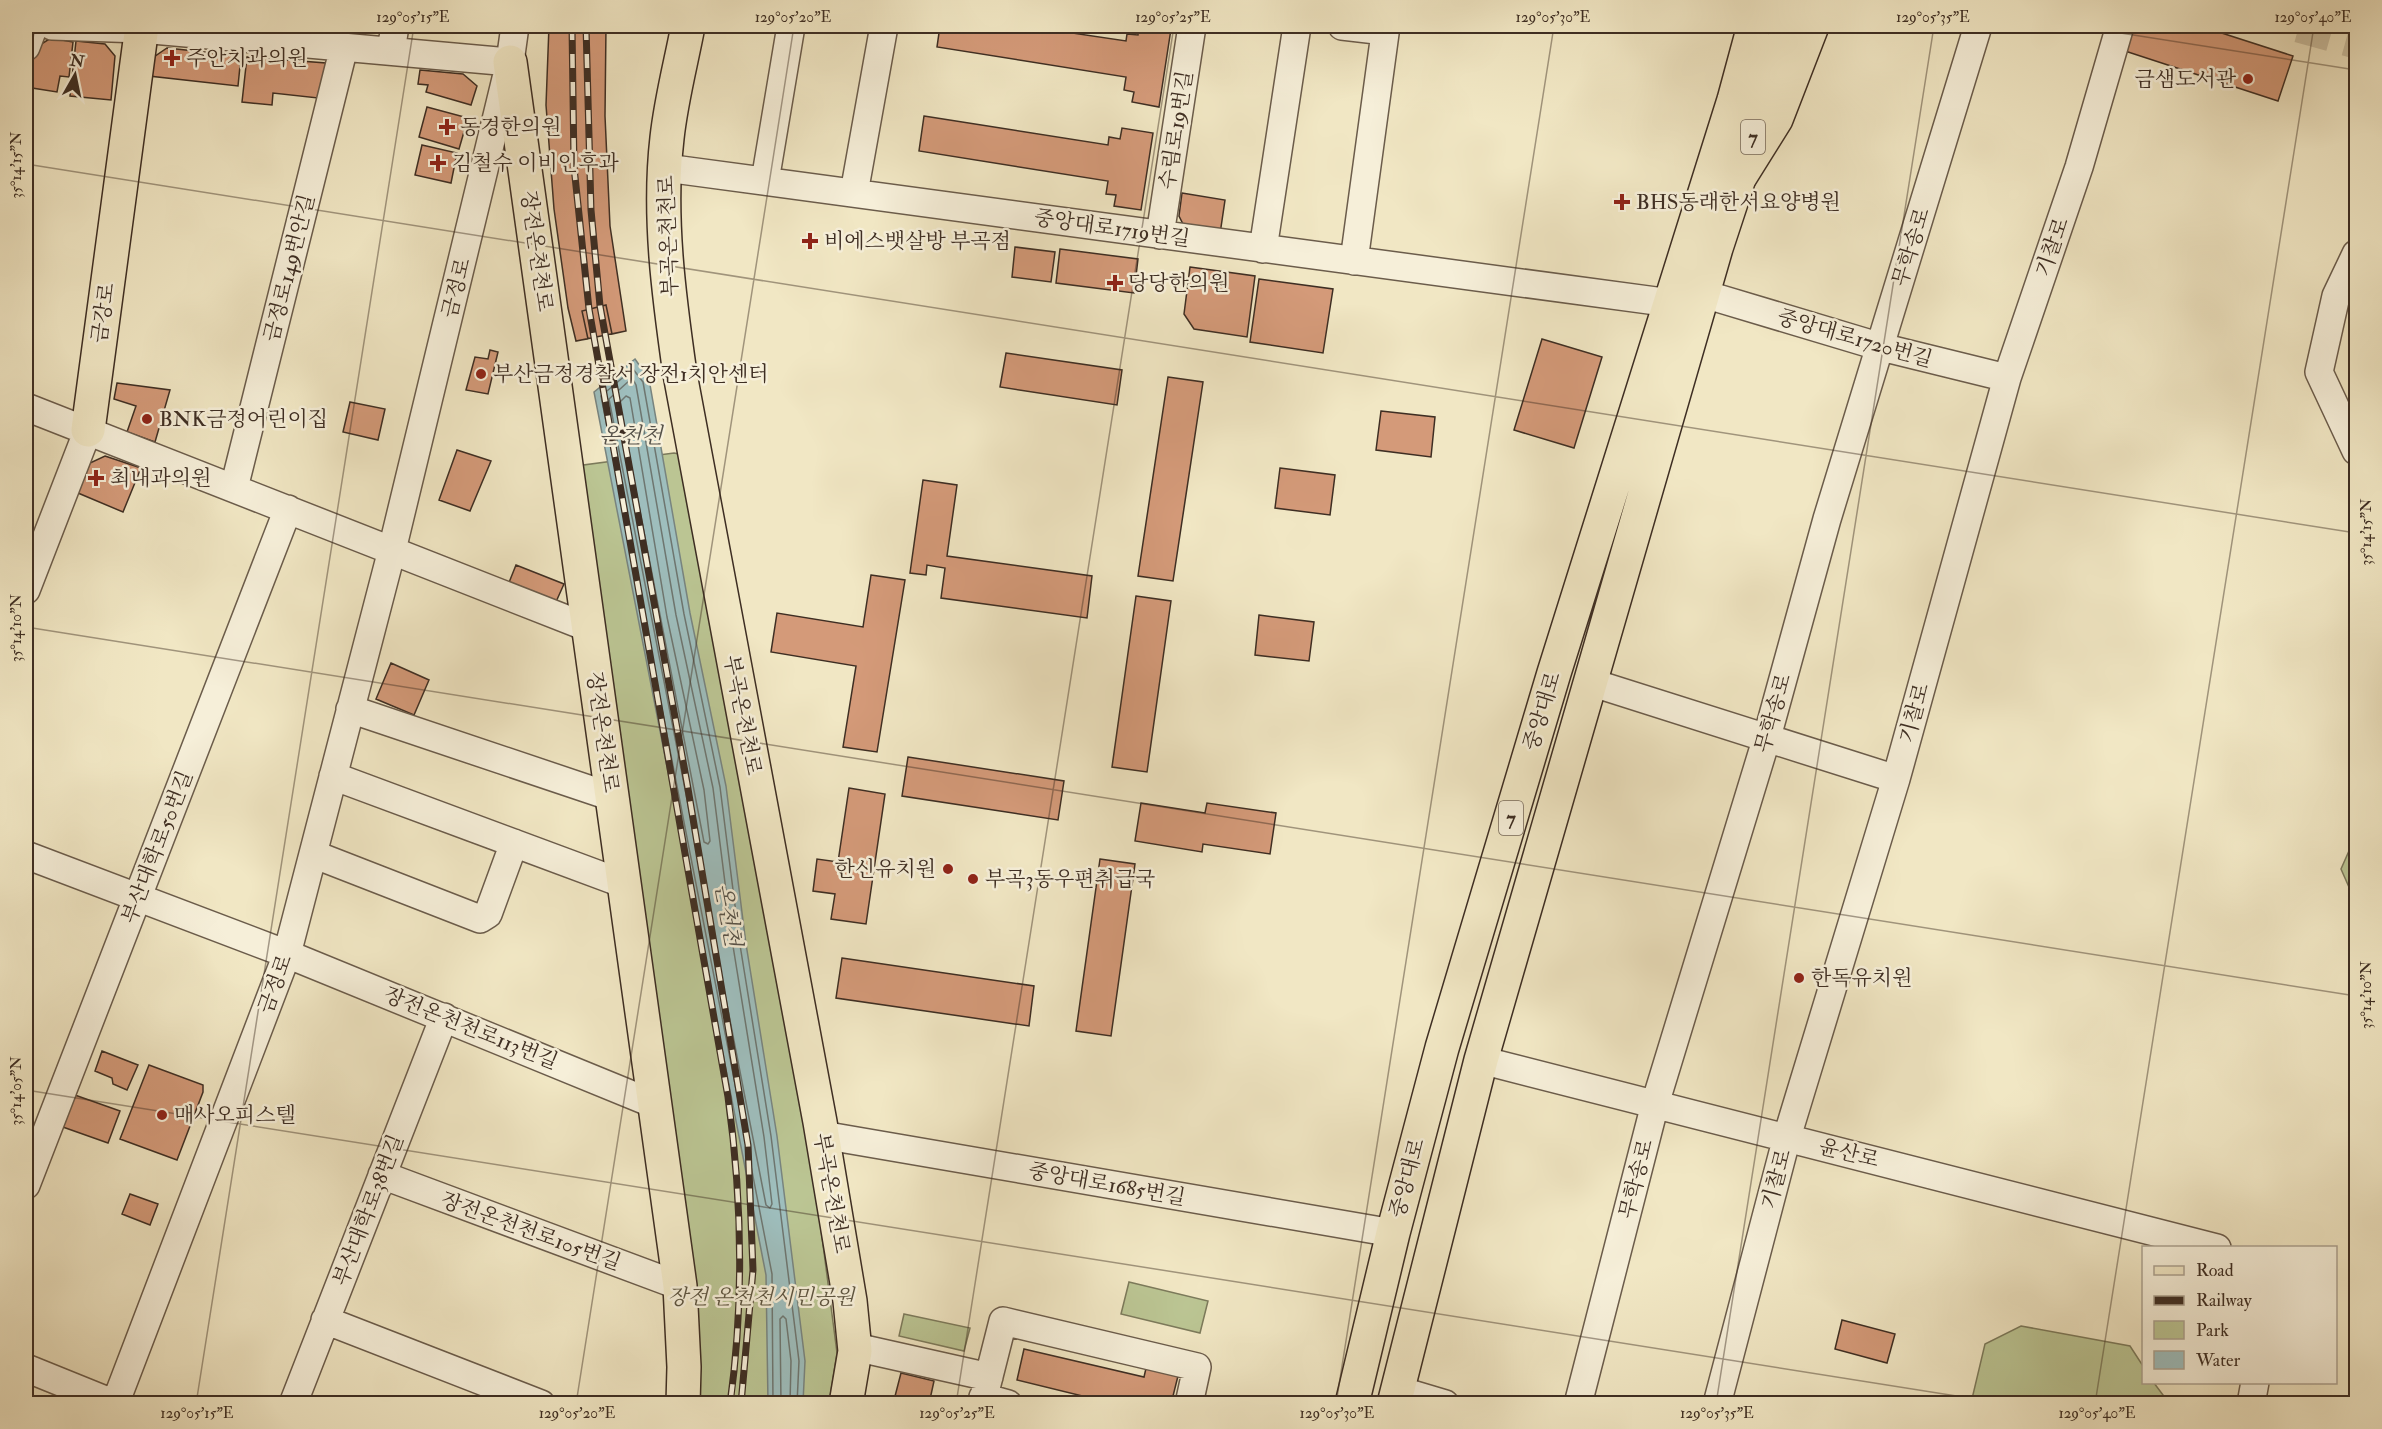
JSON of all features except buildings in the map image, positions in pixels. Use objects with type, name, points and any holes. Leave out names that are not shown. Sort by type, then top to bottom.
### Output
[{"type":"main road","name":"부곡온천천로","points":[[688,26],[667,138],[664,192],[669,295],[680,374],[822,1135],[851,1310],[855,1347],[846,1404]]},
{"type":"main road","name":"중앙대로","points":[[1352,1404],[1393,1233],[1442,1047],[1554,673],[1734,100],[1754,26]]},
{"type":"main road","name":"금강로","points":[[88,430],[141,27]]},
{"type":"main road","name":"중앙대로","points":[[1396,1397],[1481,1060],[1716,248],[1741,175],[1776,119],[1805,32]]},
{"type":"main road","name":"장전온천천로","points":[[510,62],[680,1286],[684,1368],[683,1404]]},
{"type":"street","points":[[26,47],[34,26]]},
{"type":"street","points":[[52,26],[141,27],[260,33],[344,47],[393,38],[510,62]]},
{"type":"street","name":"금정로","points":[[115,1403],[287,954],[392,550],[510,62],[515,26]]},
{"type":"street","points":[[765,181],[791,26]]},
{"type":"street","points":[[854,193],[884,26]]},
{"type":"street","name":"수림로19번길","points":[[1160,235],[1192,26]]},
{"type":"street","points":[[1263,249],[1297,26]]},
{"type":"street","points":[[1342,26],[1385,28],[1354,261]]},
{"type":"street","name":"무학송로","points":[[1578,1404],[1656,1104],[1767,738],[1827,519],[1978,26]]},
{"type":"street","name":"기찰로","points":[[1717,1404],[1787,1137],[1896,779],[2007,378],[2079,167],[2120,26]]},
{"type":"street","name":"금정로149번안길","points":[[234,488],[344,47]]},
{"type":"street","name":"중앙대로1719번길","points":[[666,168],[1671,303]]},
{"type":"street","points":[[2356,254],[2336,296],[2319,372],[2356,451]]},
{"type":"street","name":"중앙대로1720번길","points":[[1704,294],[1881,347],[2007,378]]},
{"type":"street","points":[[26,407],[589,628]]},
{"type":"street","name":"금강로","points":[[26,590],[88,430]]},
{"type":"street","name":"부산대학로50번길","points":[[26,1185],[288,509]]},
{"type":"street","points":[[1590,682],[1896,779]]},
{"type":"street","points":[[350,709],[612,797]]},
{"type":"street","points":[[333,776],[624,884]]},
{"type":"street","points":[[313,854],[480,919],[488,914],[514,843]]},
{"type":"street","name":"장전온천천로113번길","points":[[26,855],[287,954],[654,1104]]},
{"type":"street","name":"부산대학로38번길","points":[[292,1404],[444,1017]]},
{"type":"street","name":"윤산로","points":[[1481,1060],[2209,1246]]},
{"type":"street","name":"중앙대로1685번길","points":[[822,1135],[1393,1233]]},
{"type":"street","name":"장전온천천로105번길","points":[[382,1175],[680,1286]]},
{"type":"street","points":[[325,1320],[541,1404]]},
{"type":"street","points":[[855,1347],[990,1395],[1003,1321],[1197,1367],[1189,1404]]},
{"type":"street","points":[[26,1368],[115,1403]]},
{"type":"street","points":[[2251,1404],[2255,1384]]},
{"type":"street","name":"중앙대로","points":[[1396,1397],[1445,1404]]},
{"type":"green space","name":"장전 온천천시민공원","points":[[674,453],[689,456],[806,1113],[837,1353],[829,1403],[697,1403],[701,1367],[576,466]]},
{"type":"green space","points":[[2356,835],[2356,903],[2341,869]]},
{"type":"green space","points":[[1129,1282],[1208,1301],[1200,1333],[1121,1314]]},
{"type":"green space","points":[[904,1314],[970,1328],[964,1351],[899,1336]]},
{"type":"green space","points":[[2021,1326],[2130,1346],[2142,1364],[2142,1384],[2155,1384],[2169,1403],[1971,1403],[1985,1344]]},
{"type":"water","name":"온천천","points":[[635,359],[649,379],[690,613],[726,786],[746,944],[777,1136],[805,1361],[803,1403],[768,1403],[766,1275],[594,392]]},
{"type":"tunnel","points":[[2299,26],[2356,42]]},
{"type":"railway","points":[[572,26],[574,167],[589,309],[733,1135],[738,1212],[739,1289],[738,1328],[730,1404]]},
{"type":"railway","points":[[586,26],[591,210],[600,306],[687,783],[748,1145],[753,1270],[741,1404]]},
{"type":"place","name":"주안치과의원","points":[[172,58]]},
{"type":"place","name":"금샘도서관","points":[[2248,79]]},
{"type":"place","name":"동경한의원","points":[[447,127]]},
{"type":"place","name":"김철수 이비인후과","points":[[438,163]]},
{"type":"place","name":"BHS동래한서요양병원","points":[[1622,202]]},
{"type":"place","name":"비에스뱃살방 부곡점","points":[[810,241]]},
{"type":"place","name":"당당한의원","points":[[1115,283]]},
{"type":"place","name":"부산금정경찰서 장전1치안센터","points":[[481,374]]},
{"type":"place","name":"BNK금정어린이집","points":[[147,419]]},
{"type":"place","name":"최내과의원","points":[[96,478]]},
{"type":"place","name":"한신유치원","points":[[948,869]]},
{"type":"place","name":"부곡3동우편취급국","points":[[973,879]]},
{"type":"place","name":"한독유치원","points":[[1799,978]]},
{"type":"place","name":"매사오피스텔","points":[[162,1115]]}]
